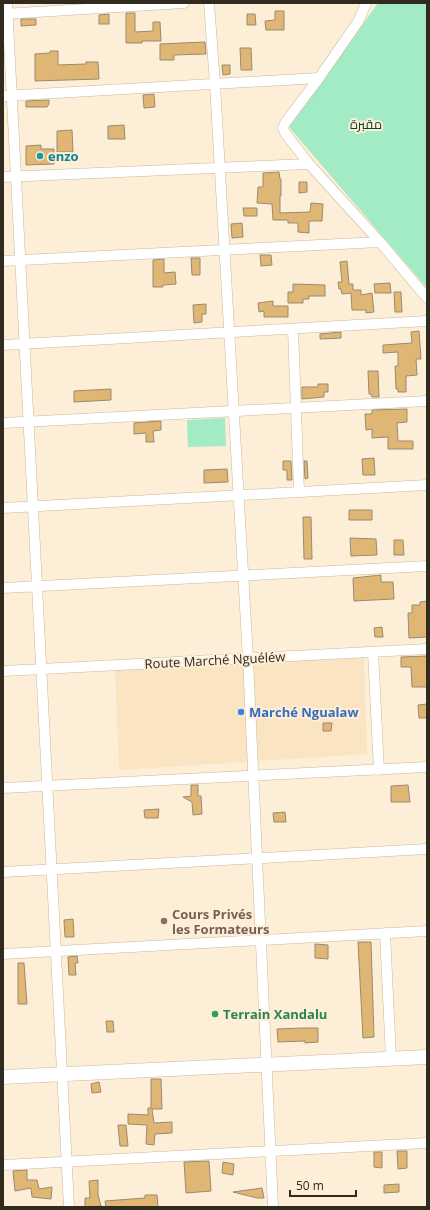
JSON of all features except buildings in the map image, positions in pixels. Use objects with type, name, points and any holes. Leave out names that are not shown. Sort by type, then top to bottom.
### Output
[{"type":"main road","points":[[3,1077],[427,1057]]},
{"type":"street","points":[[69,1207],[16,177],[8,96],[6,10],[184,3]]},
{"type":"street","points":[[209,3],[248,659],[273,1207]]},
{"type":"street","points":[[366,3],[359,20],[319,78],[285,123],[283,128],[285,133],[309,164],[380,242],[427,298]]},
{"type":"street","points":[[8,96],[319,78]]},
{"type":"street","points":[[3,177],[309,164]]},
{"type":"street","points":[[3,261],[380,242]]},
{"type":"street","points":[[3,344],[427,321]]},
{"type":"street","points":[[293,329],[299,492]]},
{"type":"street","points":[[3,423],[427,401]]},
{"type":"street","points":[[3,508],[427,485]]},
{"type":"street","points":[[3,588],[427,566]]},
{"type":"street","name":"Route Marché Nguéléw","points":[[3,671],[427,649]]},
{"type":"street","points":[[373,652],[379,770]]},
{"type":"street","points":[[3,788],[427,767]]},
{"type":"street","points":[[3,872],[257,857],[427,849]]},
{"type":"street","points":[[3,954],[427,931]]},
{"type":"street","points":[[385,933],[391,1058]]},
{"type":"street","points":[[3,1165],[427,1143]]},
{"type":"shaded area","name":"Marché Ngualaw","points":[[364,658],[367,754],[119,770],[115,669]]},
{"type":"green space","name":"مقبرة","points":[[378,3],[427,3],[427,288],[289,127]]},
{"type":"green space","points":[[225,418],[226,446],[188,447],[187,420]]},
{"type":"place","name":"enzo","points":[[40,156]]},
{"type":"place","name":"Marché Ngualaw","points":[[241,712]]},
{"type":"place","name":"Cours Privés les Formateurs","points":[[164,921]]},
{"type":"place","name":"Terrain Xandalu","points":[[215,1014]]}]
